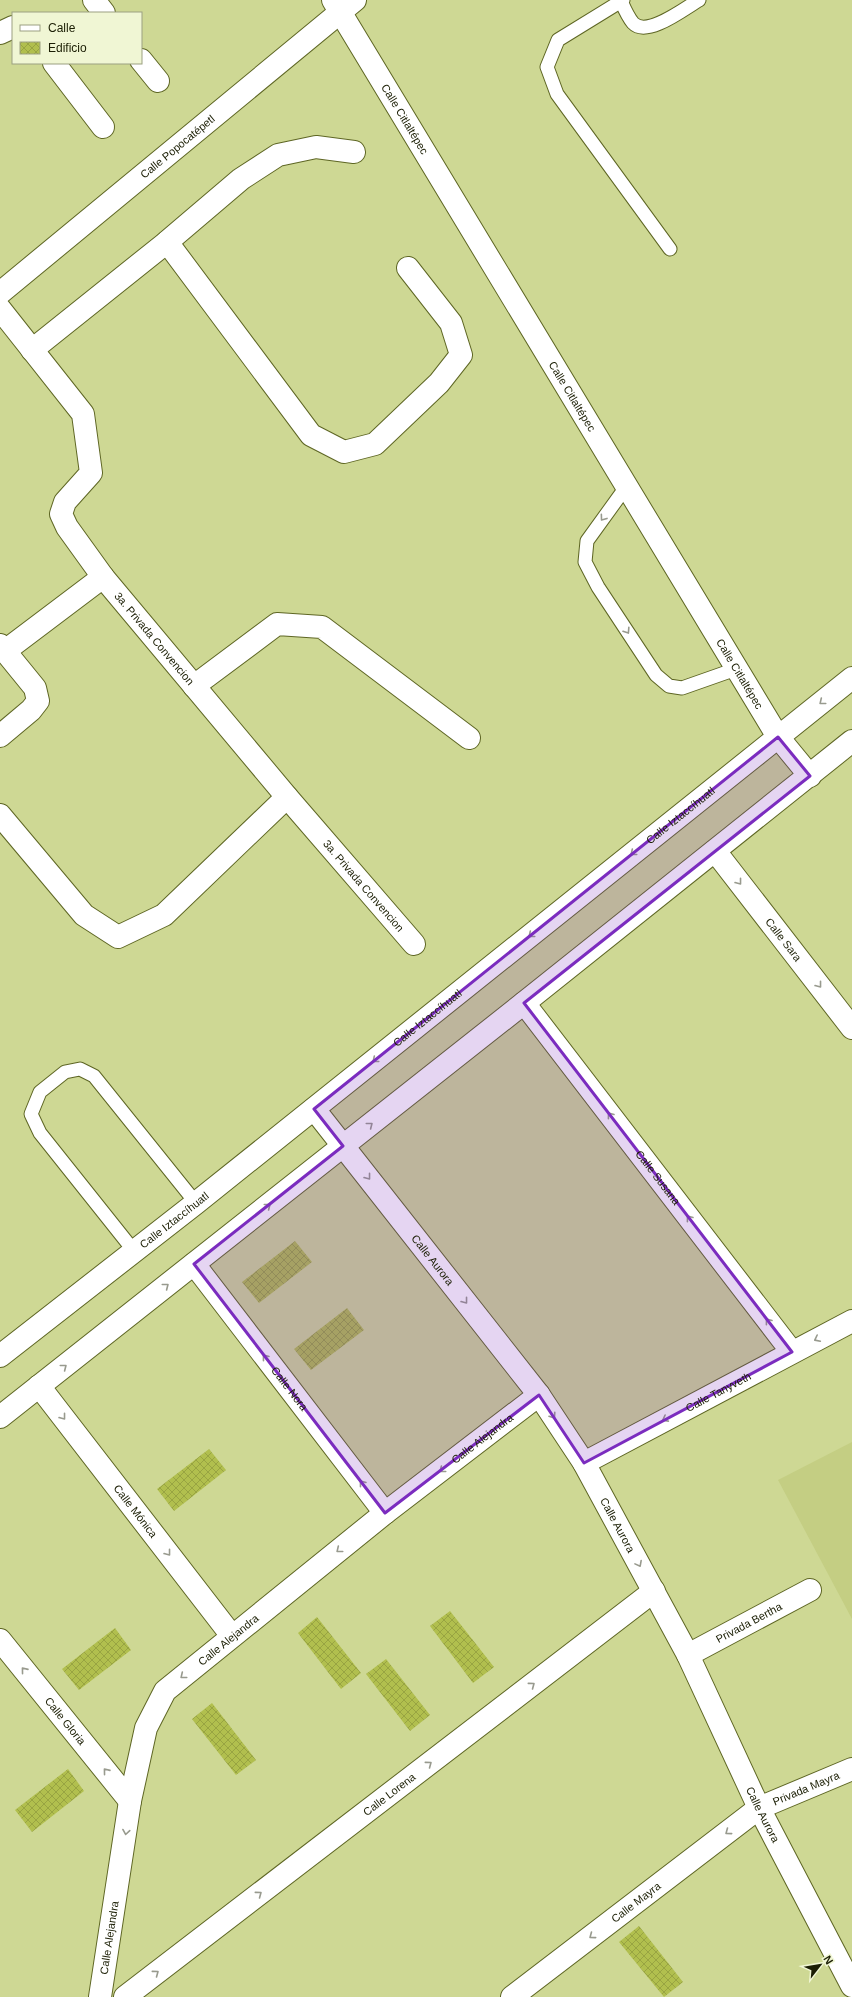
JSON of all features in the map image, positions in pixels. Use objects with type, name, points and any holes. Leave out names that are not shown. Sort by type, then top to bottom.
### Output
[{"type":"street","points":[[94,0],[103,12]]},
{"type":"street","name":"Calle Popocatépetl","points":[[0,293],[343,4]]},
{"type":"street","name":"Calle Citlaltépec","points":[[343,4],[626,487],[736,669],[778,737],[810,776]]},
{"type":"street","points":[[0,33],[12,27]]},
{"type":"street","points":[[142,61],[158,80]]},
{"type":"street","points":[[55,64],[104,127]]},
{"type":"street","points":[[32,350],[168,242],[241,179],[278,155],[316,147],[354,152]]},
{"type":"street","points":[[168,242],[311,435],[344,452],[375,444],[439,382],[461,355],[451,323],[408,268]]},
{"type":"street","name":"3a. Privada Convencion","points":[[0,309],[83,414],[92,472],[65,502],[61,514],[67,527],[103,577],[287,797],[414,944]]},
{"type":"street","points":[[0,736],[31,710],[38,701],[34,688],[2,648],[103,577]]},
{"type":"street","points":[[194,686],[277,624],[322,627],[469,738]]},
{"type":"street","name":"Calle Iztaccíhuatl","points":[[0,1356],[196,1203],[852,678]]},
{"type":"street","points":[[0,1417],[716,851],[852,741]]},
{"type":"street","points":[[0,815],[84,915],[118,937],[164,915],[287,797]]},
{"type":"street","name":"Calle Sara","points":[[716,851],[852,1028]]},
{"type":"street","name":"Calle Susana","points":[[524,1003],[792,1352]]},
{"type":"street","name":"Calle Aurora","points":[[314,1109],[539,1395],[584,1463],[688,1655],[759,1808],[852,1986]]},
{"type":"street","name":"Calle Nora","points":[[194,1264],[385,1514]]},
{"type":"street","name":"Calle Tanyveth","points":[[584,1463],[852,1321]]},
{"type":"street","name":"Calle Mónica","points":[[39,1386],[232,1636]]},
{"type":"street","name":"Calle Alejandra","points":[[100,1997],[130,1801],[146,1728],[165,1690],[385,1514],[539,1395]]},
{"type":"street","name":"Privada Bertha","points":[[688,1655],[810,1590]]},
{"type":"street","name":"Calle Lorena","points":[[125,1997],[654,1591]]},
{"type":"street","name":"Calle Gloria","points":[[0,1640],[130,1801]]},
{"type":"street","name":"Privada Mayra","points":[[759,1808],[852,1769]]},
{"type":"street","name":"Calle Mayra","points":[[512,1997],[759,1808]]},
{"type":"lane","points":[[670,249],[557,94],[547,68],[558,40],[622,1],[634,24],[643,28],[654,26],[699,0]]},
{"type":"lane","points":[[626,487],[587,541],[585,562],[598,587],[656,676],[668,686],[682,688],[736,669]]},
{"type":"lane","points":[[134,1251],[40,1133],[31,1114],[40,1092],[65,1072],[80,1069],[94,1076],[196,1203]]},
{"type":"highlighted area","points":[[778,737],[810,776],[524,1003],[792,1352],[584,1463],[539,1395],[385,1513],[194,1264],[343,1146],[314,1109]]},
{"type":"shaded area","points":[[852,1442],[852,1619],[778,1480]]},
{"type":"building","points":[[295,1241],[312,1262],[259,1303],[242,1282]]},
{"type":"building","points":[[347,1308],[364,1330],[311,1370],[294,1349]]},
{"type":"building","points":[[209,1449],[226,1470],[174,1511],[157,1489]]},
{"type":"building","points":[[450,1611],[494,1667],[473,1683],[430,1626]]},
{"type":"building","points":[[317,1617],[361,1673],[341,1689],[298,1633]]},
{"type":"building","points":[[115,1628],[131,1650],[79,1690],[62,1669]]},
{"type":"building","points":[[386,1659],[430,1715],[410,1731],[366,1674]]},
{"type":"building","points":[[212,1703],[256,1760],[236,1775],[192,1719]]},
{"type":"building","points":[[68,1769],[84,1791],[32,1832],[15,1810]]},
{"type":"building","points":[[639,1926],[683,1982],[664,1997],[619,1942]]}]
